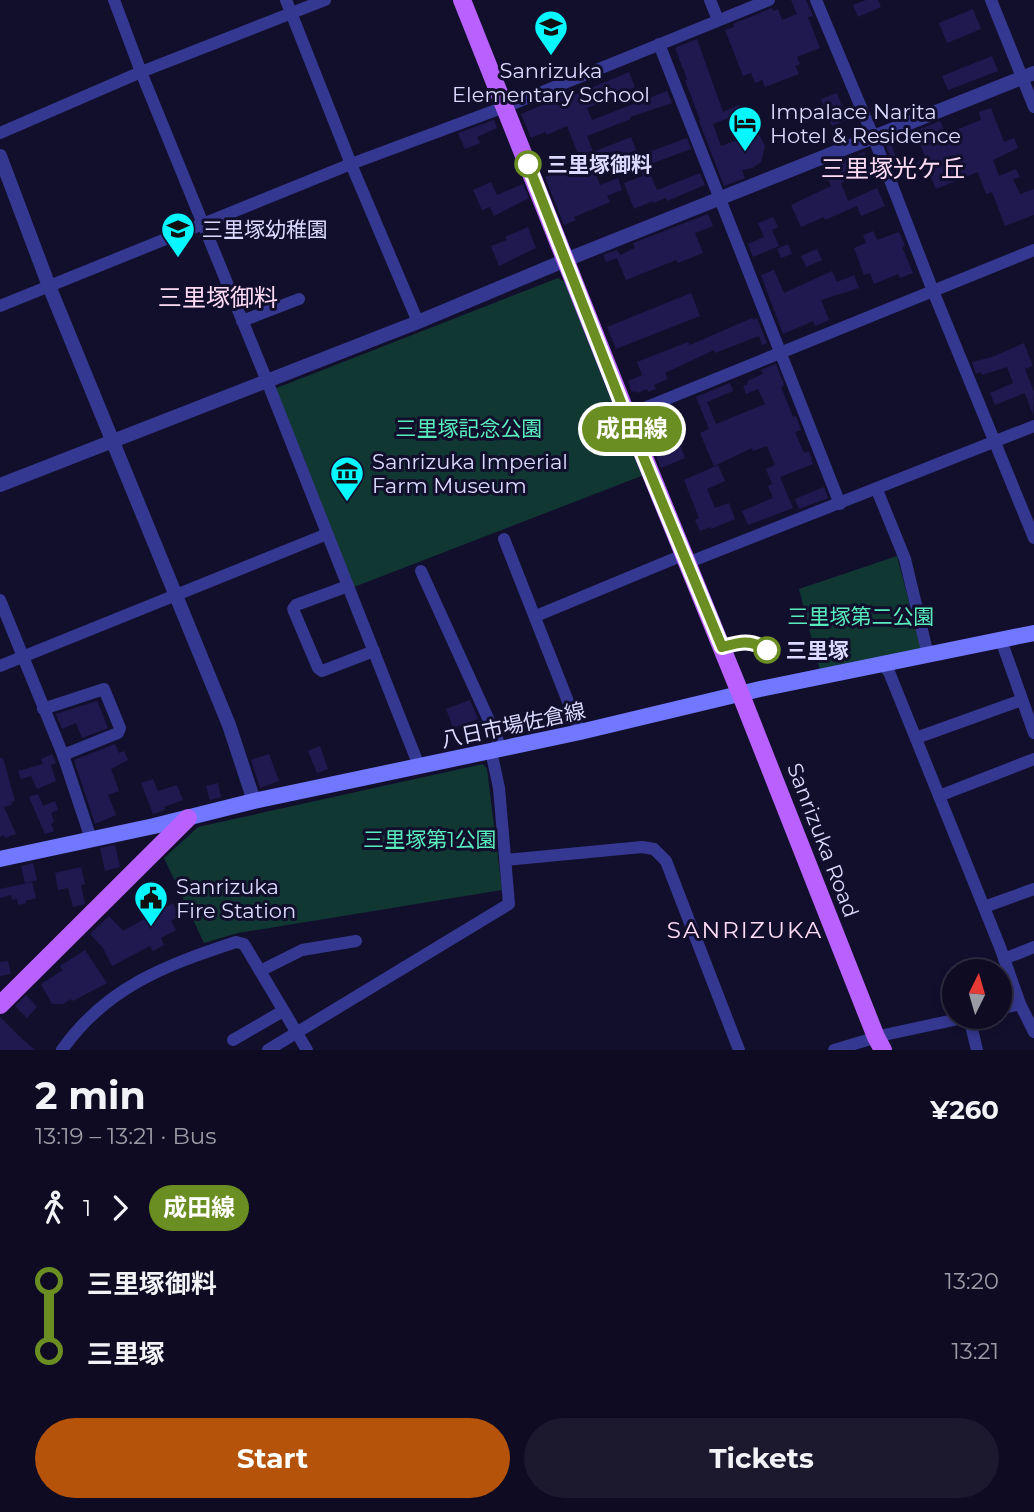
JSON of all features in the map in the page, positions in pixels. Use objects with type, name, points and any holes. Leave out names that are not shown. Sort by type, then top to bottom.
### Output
[{"type":"main road","points":[[462,0],[566,260]]},
{"type":"main road","name":"Sanrizuka Road","points":[[566,260],[879,1044]]},
{"type":"main road","name":"八日市場佐倉線","points":[[0,859],[254,801],[1034,633]]},
{"type":"main road","points":[[0,1005],[188,818]]},
{"type":"street","points":[[114,0],[419,766]]},
{"type":"street","points":[[286,0],[418,322]]},
{"type":"street","points":[[0,133],[141,72],[325,0]]},
{"type":"street","points":[[710,0],[718,20]]},
{"type":"street","points":[[0,306],[351,164],[505,107],[769,0]]},
{"type":"street","points":[[816,0],[1034,538]]},
{"type":"street","points":[[991,0],[1028,75],[1034,107]]},
{"type":"street","points":[[659,44],[840,504]]},
{"type":"street","points":[[0,485],[418,322],[1028,75]]},
{"type":"street","points":[[0,156],[50,286],[229,725],[254,801]]},
{"type":"street","points":[[626,415],[1034,250]]},
{"type":"street","points":[[242,321],[299,299]]},
{"type":"street","points":[[536,616],[877,490],[1034,426]]},
{"type":"street","points":[[877,490],[905,559],[928,656]]},
{"type":"street","points":[[0,666],[327,534]]},
{"type":"street","points":[[504,539],[580,732]]},
{"type":"street","points":[[268,1050],[506,907],[510,901],[495,750],[421,571]]},
{"type":"street","points":[[348,586],[296,605],[293,609],[318,668],[322,671],[374,651]]},
{"type":"street","points":[[0,600],[63,755],[91,839]]},
{"type":"street","points":[[1001,640],[1034,733]]},
{"type":"street","points":[[883,665],[889,672],[1004,959],[1034,947]]},
{"type":"street","points":[[43,709],[104,689],[120,728],[118,733],[63,755]]},
{"type":"street","points":[[916,738],[1022,700]]},
{"type":"street","points":[[939,796],[1034,759]]},
{"type":"street","points":[[506,860],[642,847],[658,851],[666,861],[739,1050]]},
{"type":"street","points":[[984,907],[1034,890]]},
{"type":"street","points":[[260,971],[302,950],[356,941]]},
{"type":"street","points":[[62,1050],[85,1022],[151,973],[170,964],[241,942],[307,1050]]},
{"type":"street","points":[[1012,982],[1034,1032]]},
{"type":"street","points":[[1012,1006],[1020,1004]]},
{"type":"street","points":[[233,1040],[283,1011]]},
{"type":"street","points":[[834,1050],[879,1044],[942,1025]]},
{"type":"street","points":[[971,1029],[977,1050]]},
{"type":"green space","name":"三里塚記念公園","points":[[558,278],[568,284],[644,475],[354,587],[274,389]]},
{"type":"green space","name":"三里塚第二公園","points":[[897,556],[922,651],[820,671],[799,589]]},
{"type":"green space","name":"三里塚第1公園","points":[[483,764],[487,769],[502,890],[238,933],[204,943],[164,858],[198,827]]},
{"type":"building","points":[[791,0],[806,0],[813,16],[808,17],[820,48],[797,57],[800,64],[795,66],[799,74],[765,87],[762,80],[755,83],[751,73],[743,76],[725,30],[772,8],[773,11],[778,9],[782,20],[797,14]]},
{"type":"building","points":[[866,0],[878,0],[881,7],[858,17],[853,5]]},
{"type":"building","points":[[973,9],[981,29],[947,43],[939,23]]},
{"type":"building","points":[[697,39],[723,112],[739,105],[748,130],[760,136],[765,146],[761,162],[742,170],[745,178],[724,186],[675,48]],"holes":[[[731,117],[740,139],[721,146],[713,124]]]},
{"type":"building","points":[[992,56],[998,71],[948,90],[942,76]]},
{"type":"building","points":[[629,72],[635,87],[587,108],[592,120],[667,91],[672,103],[630,117],[631,119],[587,136],[593,152],[631,137],[636,150],[593,167],[600,185],[618,178],[622,190],[607,196],[610,202],[574,217],[576,220],[564,225],[545,177],[582,164],[567,126],[547,135],[545,132],[531,138],[521,114],[572,89],[574,95]]},
{"type":"building","points":[[837,93],[847,120],[832,126],[821,99]]},
{"type":"building","points":[[991,108],[1004,142],[1014,138],[1018,148],[993,160],[999,176],[1016,169],[1020,177],[1013,179],[1020,194],[1034,189],[1034,215],[1005,226],[992,192],[986,194],[978,172],[936,189],[927,168],[901,178],[898,170],[926,159],[918,139],[911,141],[908,134],[940,121],[946,134],[981,120],[979,112]]},
{"type":"building","points":[[494,120],[497,128],[477,137],[480,143],[465,149],[458,133]]},
{"type":"building","points":[[687,138],[691,149],[653,163],[649,152]]},
{"type":"building","points":[[890,141],[900,167],[895,169],[885,143]]},
{"type":"building","points":[[864,152],[871,170],[841,183],[848,201],[877,188],[885,206],[861,216],[857,206],[801,227],[791,205],[831,186],[823,169]]},
{"type":"building","points":[[648,168],[657,190],[700,173],[705,185],[667,201],[666,198],[653,201],[634,209],[624,183],[643,176],[640,171]]},
{"type":"building","points":[[491,182],[497,195],[523,184],[529,198],[494,216],[490,207],[482,210],[473,190]]},
{"type":"building","points":[[708,214],[713,226],[695,233],[703,253],[678,263],[676,260],[626,280],[617,258],[606,262],[603,255],[617,250],[620,255],[635,248],[633,243]]},
{"type":"building","points":[[773,217],[778,227],[772,230],[779,246],[753,257],[748,244],[764,237],[758,223]]},
{"type":"building","points":[[528,227],[536,248],[499,266],[491,246]]},
{"type":"building","points":[[873,231],[877,240],[899,232],[913,273],[900,278],[898,274],[874,284],[870,273],[864,275],[854,248],[866,243],[863,235]]},
{"type":"building","points":[[788,244],[792,254],[781,258],[777,249]]},
{"type":"building","points":[[817,249],[822,260],[806,267],[801,256]]},
{"type":"building","points":[[774,270],[784,293],[832,271],[837,282],[854,275],[859,288],[821,300],[829,320],[815,326],[813,321],[783,334],[761,275]]},
{"type":"building","points":[[691,293],[700,316],[616,349],[607,327]]},
{"type":"building","points":[[757,318],[767,343],[762,345],[759,336],[715,353],[714,350],[665,373],[668,379],[654,385],[656,389],[632,392],[628,381],[642,375],[637,362],[688,342],[690,345]]},
{"type":"building","points":[[1024,343],[1033,366],[1025,369],[1034,392],[1033,415],[1025,393],[995,405],[990,393],[1013,383],[1007,367],[982,375],[981,372],[976,374],[972,362],[992,357]]},
{"type":"building","points":[[776,364],[784,385],[781,387],[801,430],[795,432],[804,453],[809,451],[813,464],[780,477],[793,508],[748,525],[742,511],[773,498],[768,486],[772,484],[766,469],[775,465],[767,446],[753,451],[752,448],[714,466],[700,433],[709,429],[696,397],[730,383],[733,391],[707,402],[716,424],[765,404],[758,389],[746,394],[743,386],[748,384],[747,381],[763,374],[761,370]]},
{"type":"building","points":[[666,408],[685,458],[661,468],[654,451],[660,449],[647,416]]},
{"type":"building","points":[[718,465],[725,481],[707,489],[715,508],[729,503],[735,519],[700,531],[695,520],[699,518],[684,480]]},
{"type":"building","points":[[824,487],[828,498],[799,509],[795,499]]},
{"type":"building","points":[[470,700],[478,719],[453,728],[446,709]]},
{"type":"building","points":[[97,701],[108,728],[82,738],[76,723],[62,729],[56,714]]},
{"type":"building","points":[[115,744],[119,753],[124,751],[128,760],[111,769],[119,791],[108,795],[116,815],[95,824],[74,760]]},
{"type":"building","points":[[320,746],[328,769],[317,773],[308,751]]},
{"type":"building","points":[[52,754],[56,763],[51,765],[56,781],[37,789],[31,776],[21,779],[18,771],[43,764],[41,759]]},
{"type":"building","points":[[269,754],[279,781],[260,788],[251,760]]},
{"type":"building","points":[[0,758],[3,758],[15,801],[4,807],[16,834],[5,838],[4,835],[0,837]]},
{"type":"building","points":[[153,779],[158,791],[177,785],[183,800],[153,814],[141,783]]},
{"type":"building","points":[[218,783],[221,797],[210,800],[206,786]]},
{"type":"building","points":[[38,794],[43,806],[55,801],[58,810],[51,813],[54,831],[45,834],[29,797]]},
{"type":"building","points":[[115,845],[120,867],[105,871],[100,848]]},
{"type":"building","points":[[33,863],[37,880],[25,883],[21,866]]},
{"type":"building","points":[[81,867],[85,884],[81,885],[85,904],[73,907],[68,888],[58,890],[55,873]]},
{"type":"building","points":[[32,882],[36,898],[25,901],[26,903],[18,905],[17,899],[12,900],[11,895],[0,898],[0,889]]},
{"type":"building","points":[[173,903],[180,916],[171,921],[176,930],[161,938],[164,945],[153,951],[150,946],[112,966],[103,948],[90,934],[109,916],[123,931]]},
{"type":"building","points":[[85,950],[107,983],[73,1001],[71,999],[63,1004],[52,1004],[41,984],[63,970],[60,966]]},
{"type":"building","points":[[8,961],[11,974],[0,976],[0,962]]},
{"type":"building","points":[[26,995],[37,1007],[27,1018],[15,1006]]},
{"type":"building","points":[[0,1017],[20,1037],[35,1050],[0,1050]]},
{"type":"bus line","name":"成田線","points":[[528,164],[626,415],[722,647],[745,641],[758,644],[767,650]]},
{"type":"place","name":"Sanrizuka Elementary School","points":[[551,57]]},
{"type":"place","name":"Impalace Narita Hotel & Residence","points":[[745,153]]},
{"type":"place","name":"三里塚御料","points":[[528,164]]},
{"type":"place","name":"三里塚幼稚園","points":[[178,259]]},
{"type":"place","name":"Sanrizuka Imperial Farm Museum","points":[[347,503]]},
{"type":"place","name":"三里塚","points":[[767,650]]},
{"type":"place","name":"Sanrizuka Fire Station","points":[[151,928]]},
{"type":"district","name":"三里塚光ケ丘","points":[[893,168]]},
{"type":"district","name":"三里塚御料","points":[[218,297]]},
{"type":"district","name":"SANRIZUKA","points":[[745,930]]}]
